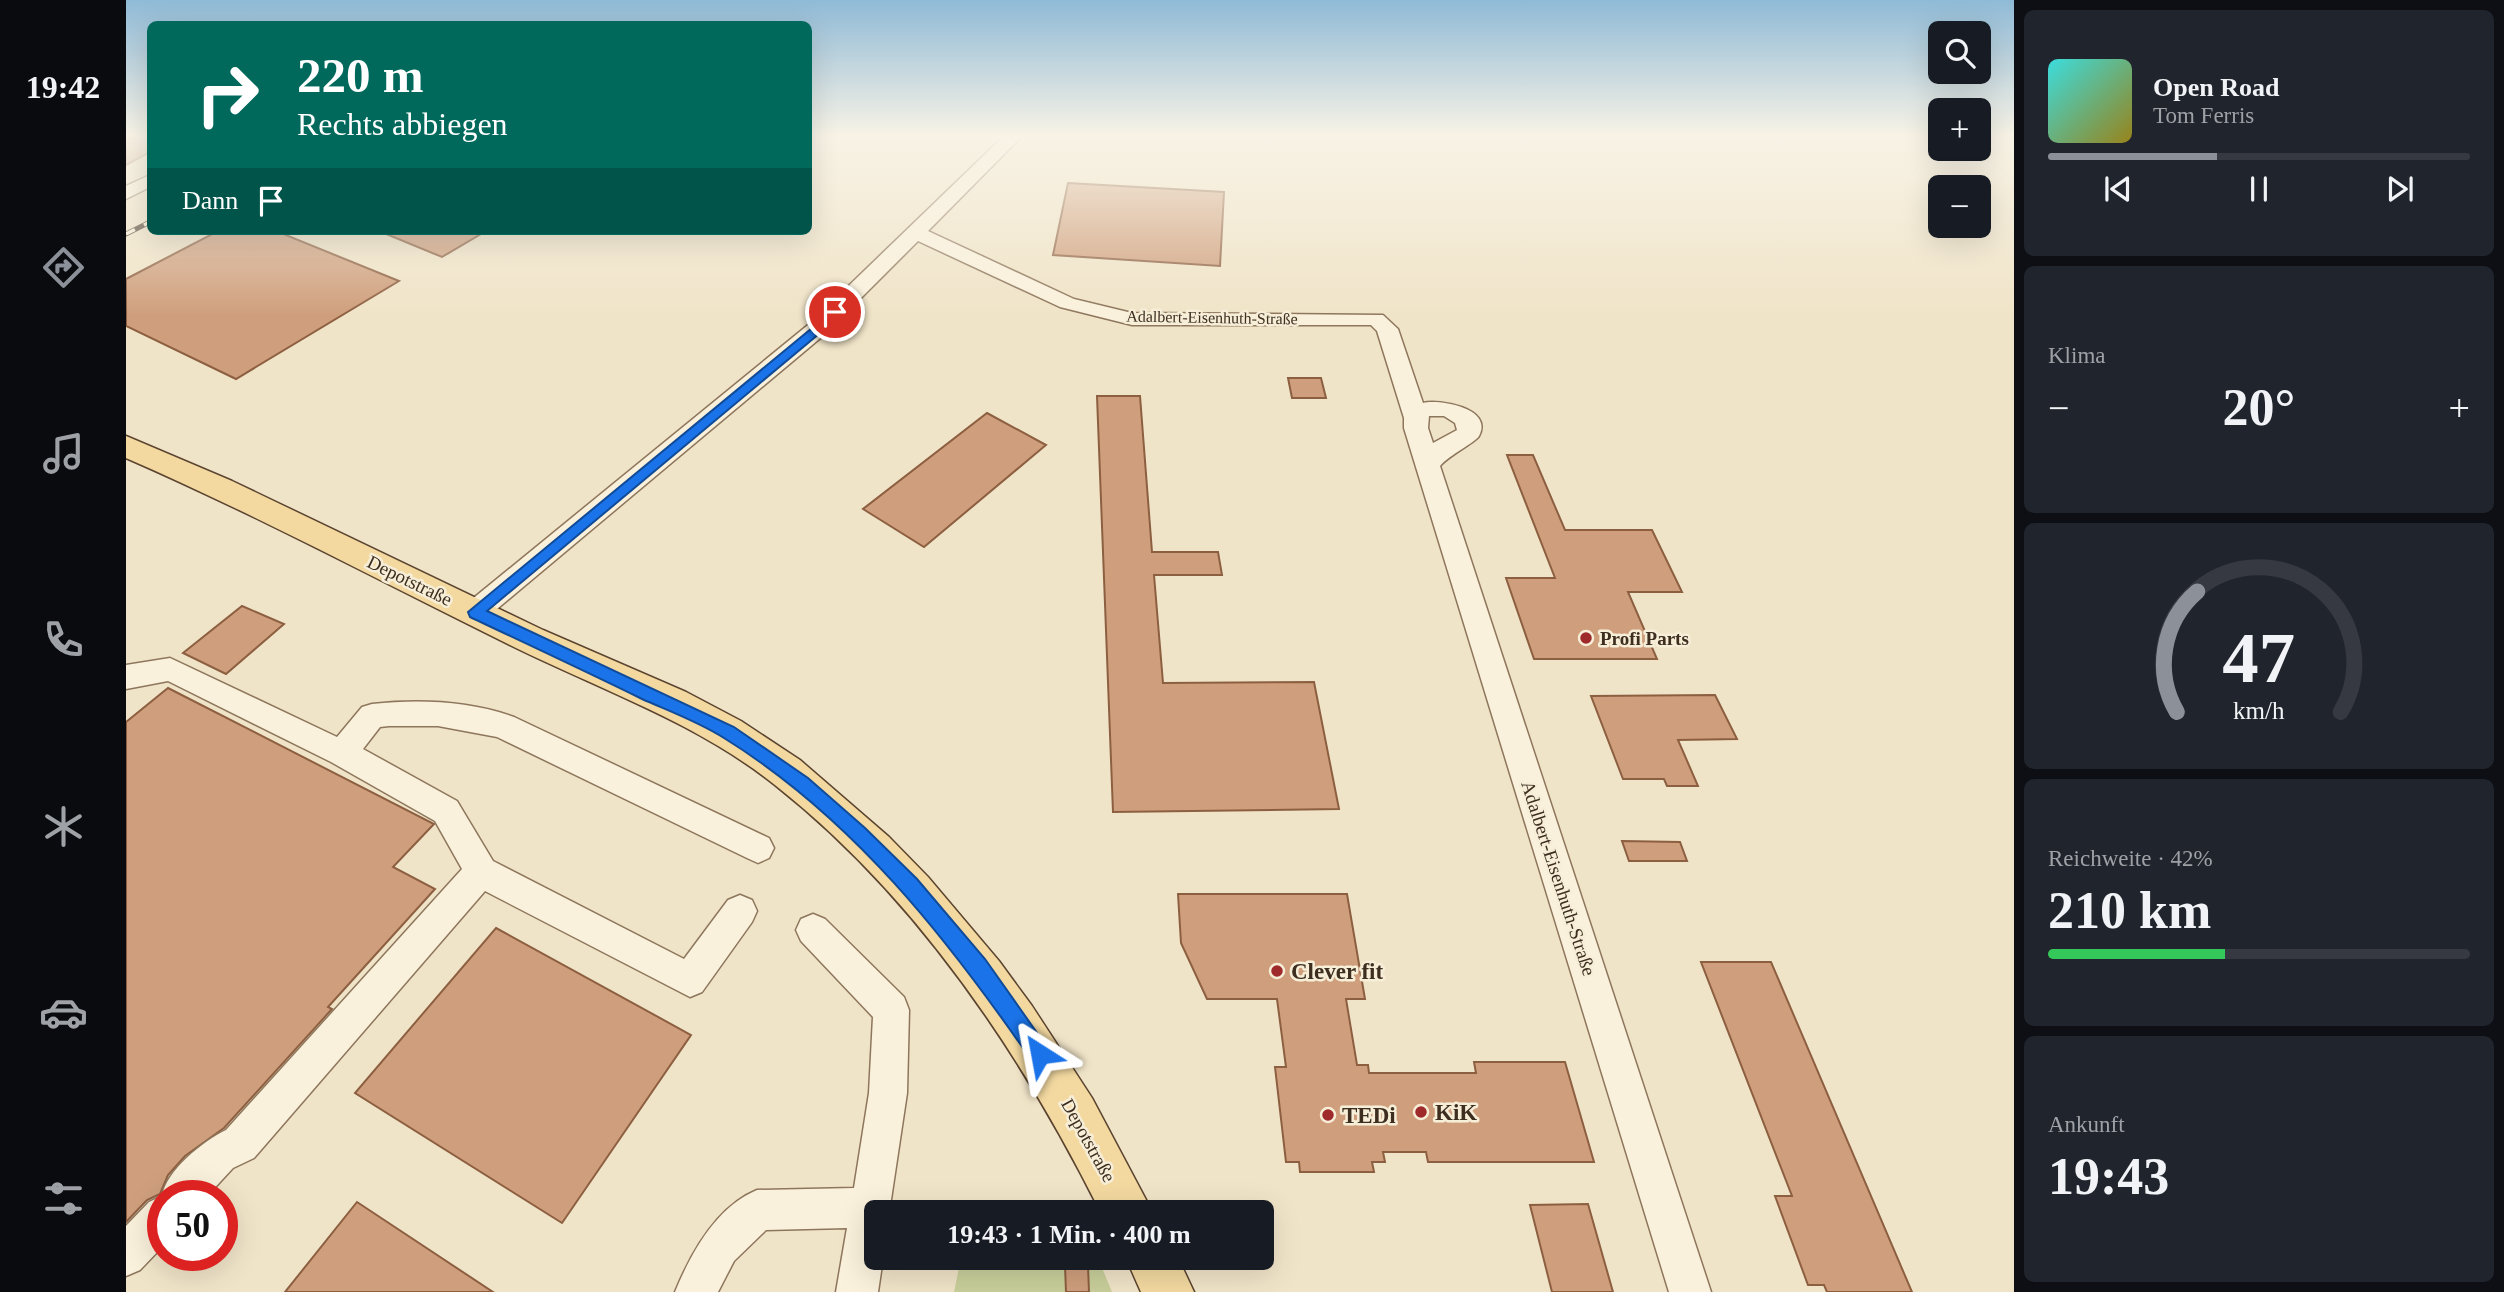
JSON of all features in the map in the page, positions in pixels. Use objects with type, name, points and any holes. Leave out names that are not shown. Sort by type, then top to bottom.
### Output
[{"type":"main road","name":"Depotstraße","points":[[126,446],[198,476],[728,732],[802,783],[842,818],[910,886],[1003,1000],[1040,1054],[1099,1154],[1122,1200]]},
{"type":"main road","points":[[1157,1270],[1168,1292]]},
{"type":"street","points":[[475,612],[816,330],[954,194]]},
{"type":"street","name":"Adalbert-Eisenhuth-Straße","points":[[915,232],[1067,303],[1132,318],[1376,319],[1387,329],[1690,1292]]},
{"type":"street","points":[[1416,418],[1420,411],[1430,407],[1444,408],[1456,411],[1468,423],[1469,433],[1441,449],[1429,463]]},
{"type":"street","points":[[126,677],[170,669],[342,753],[446,811],[481,872],[690,979],[740,911]]},
{"type":"street","points":[[342,753],[372,716],[418,713],[480,719],[504,726],[758,848]]},
{"type":"street","points":[[195,1180],[219,1154],[240,1144],[481,872]]},
{"type":"street","points":[[813,930],[891,1010],[888,1093],[871,1200]]},
{"type":"street","points":[[696,1292],[720,1247],[757,1210],[864,1207]]},
{"type":"street","points":[[126,1256],[147,1233]]},
{"type":"street","points":[[857,1292],[864,1246]]},
{"type":"green space","points":[[959,1270],[1103,1270],[1112,1292],[954,1292]]},
{"type":"building","points":[[1066,194],[1224,194],[1220,266],[1053,255]]},
{"type":"building","points":[[210,235],[286,235],[399,281],[236,379],[126,326],[126,279]]},
{"type":"building","points":[[389,235],[479,235],[442,257]]},
{"type":"building","points":[[1288,378],[1321,378],[1326,398],[1292,398]]},
{"type":"building","points":[[1097,396],[1140,396],[1152,552],[1218,552],[1222,575],[1154,575],[1163,683],[1314,682],[1339,809],[1113,812]]},
{"type":"building","points":[[987,413],[1046,445],[924,547],[863,509]]},
{"type":"building","points":[[1507,455],[1533,455],[1565,530],[1652,530],[1682,592],[1628,592],[1657,659],[1534,659],[1506,578],[1555,578]]},
{"type":"building","points":[[242,606],[284,624],[226,674],[183,653]]},
{"type":"building","points":[[168,688],[434,824],[393,867],[435,889],[328,1007],[332,1009],[224,1128],[185,1156],[166,1180],[147,1180],[147,1200],[126,1222],[126,722]]},
{"type":"building","points":[[1715,695],[1737,739],[1678,740],[1698,786],[1667,786],[1664,779],[1623,779],[1591,696]]},
{"type":"building","points":[[1622,841],[1680,842],[1687,861],[1629,861]]},
{"type":"building","points":[[1178,894],[1347,894],[1365,999],[1346,999],[1357,1065],[1368,1065],[1369,1073],[1476,1073],[1474,1062],[1565,1062],[1594,1162],[1428,1162],[1426,1152],[1383,1152],[1385,1162],[1372,1162],[1374,1172],[1300,1172],[1299,1162],[1286,1162],[1275,1067],[1286,1067],[1277,999],[1207,999],[1181,943]]},
{"type":"building","points":[[496,928],[691,1035],[562,1223],[355,1093]]},
{"type":"building","points":[[1701,962],[1771,962],[1912,1292],[1827,1292],[1824,1285],[1808,1285],[1775,1196],[1792,1196]]},
{"type":"building","points":[[357,1202],[493,1292],[285,1292]]},
{"type":"building","points":[[1588,1204],[1613,1292],[1552,1292],[1530,1205]]},
{"type":"building","points":[[1065,1270],[1088,1270],[1089,1292],[1066,1292]]},
{"type":"railway","points":[[126,234],[147,224]]},
{"type":"place","name":"Profi Parts","points":[[1586,638]]},
{"type":"place","name":"Clever fit","points":[[1277,971]]},
{"type":"place","name":"KiK","points":[[1421,1112]]},
{"type":"place","name":"TEDi","points":[[1328,1115]]},
{"type":"route","points":[[835,312],[475,612],[687,710],[728,732],[802,783],[859,834],[910,886],[978,966],[1040,1054]]}]
